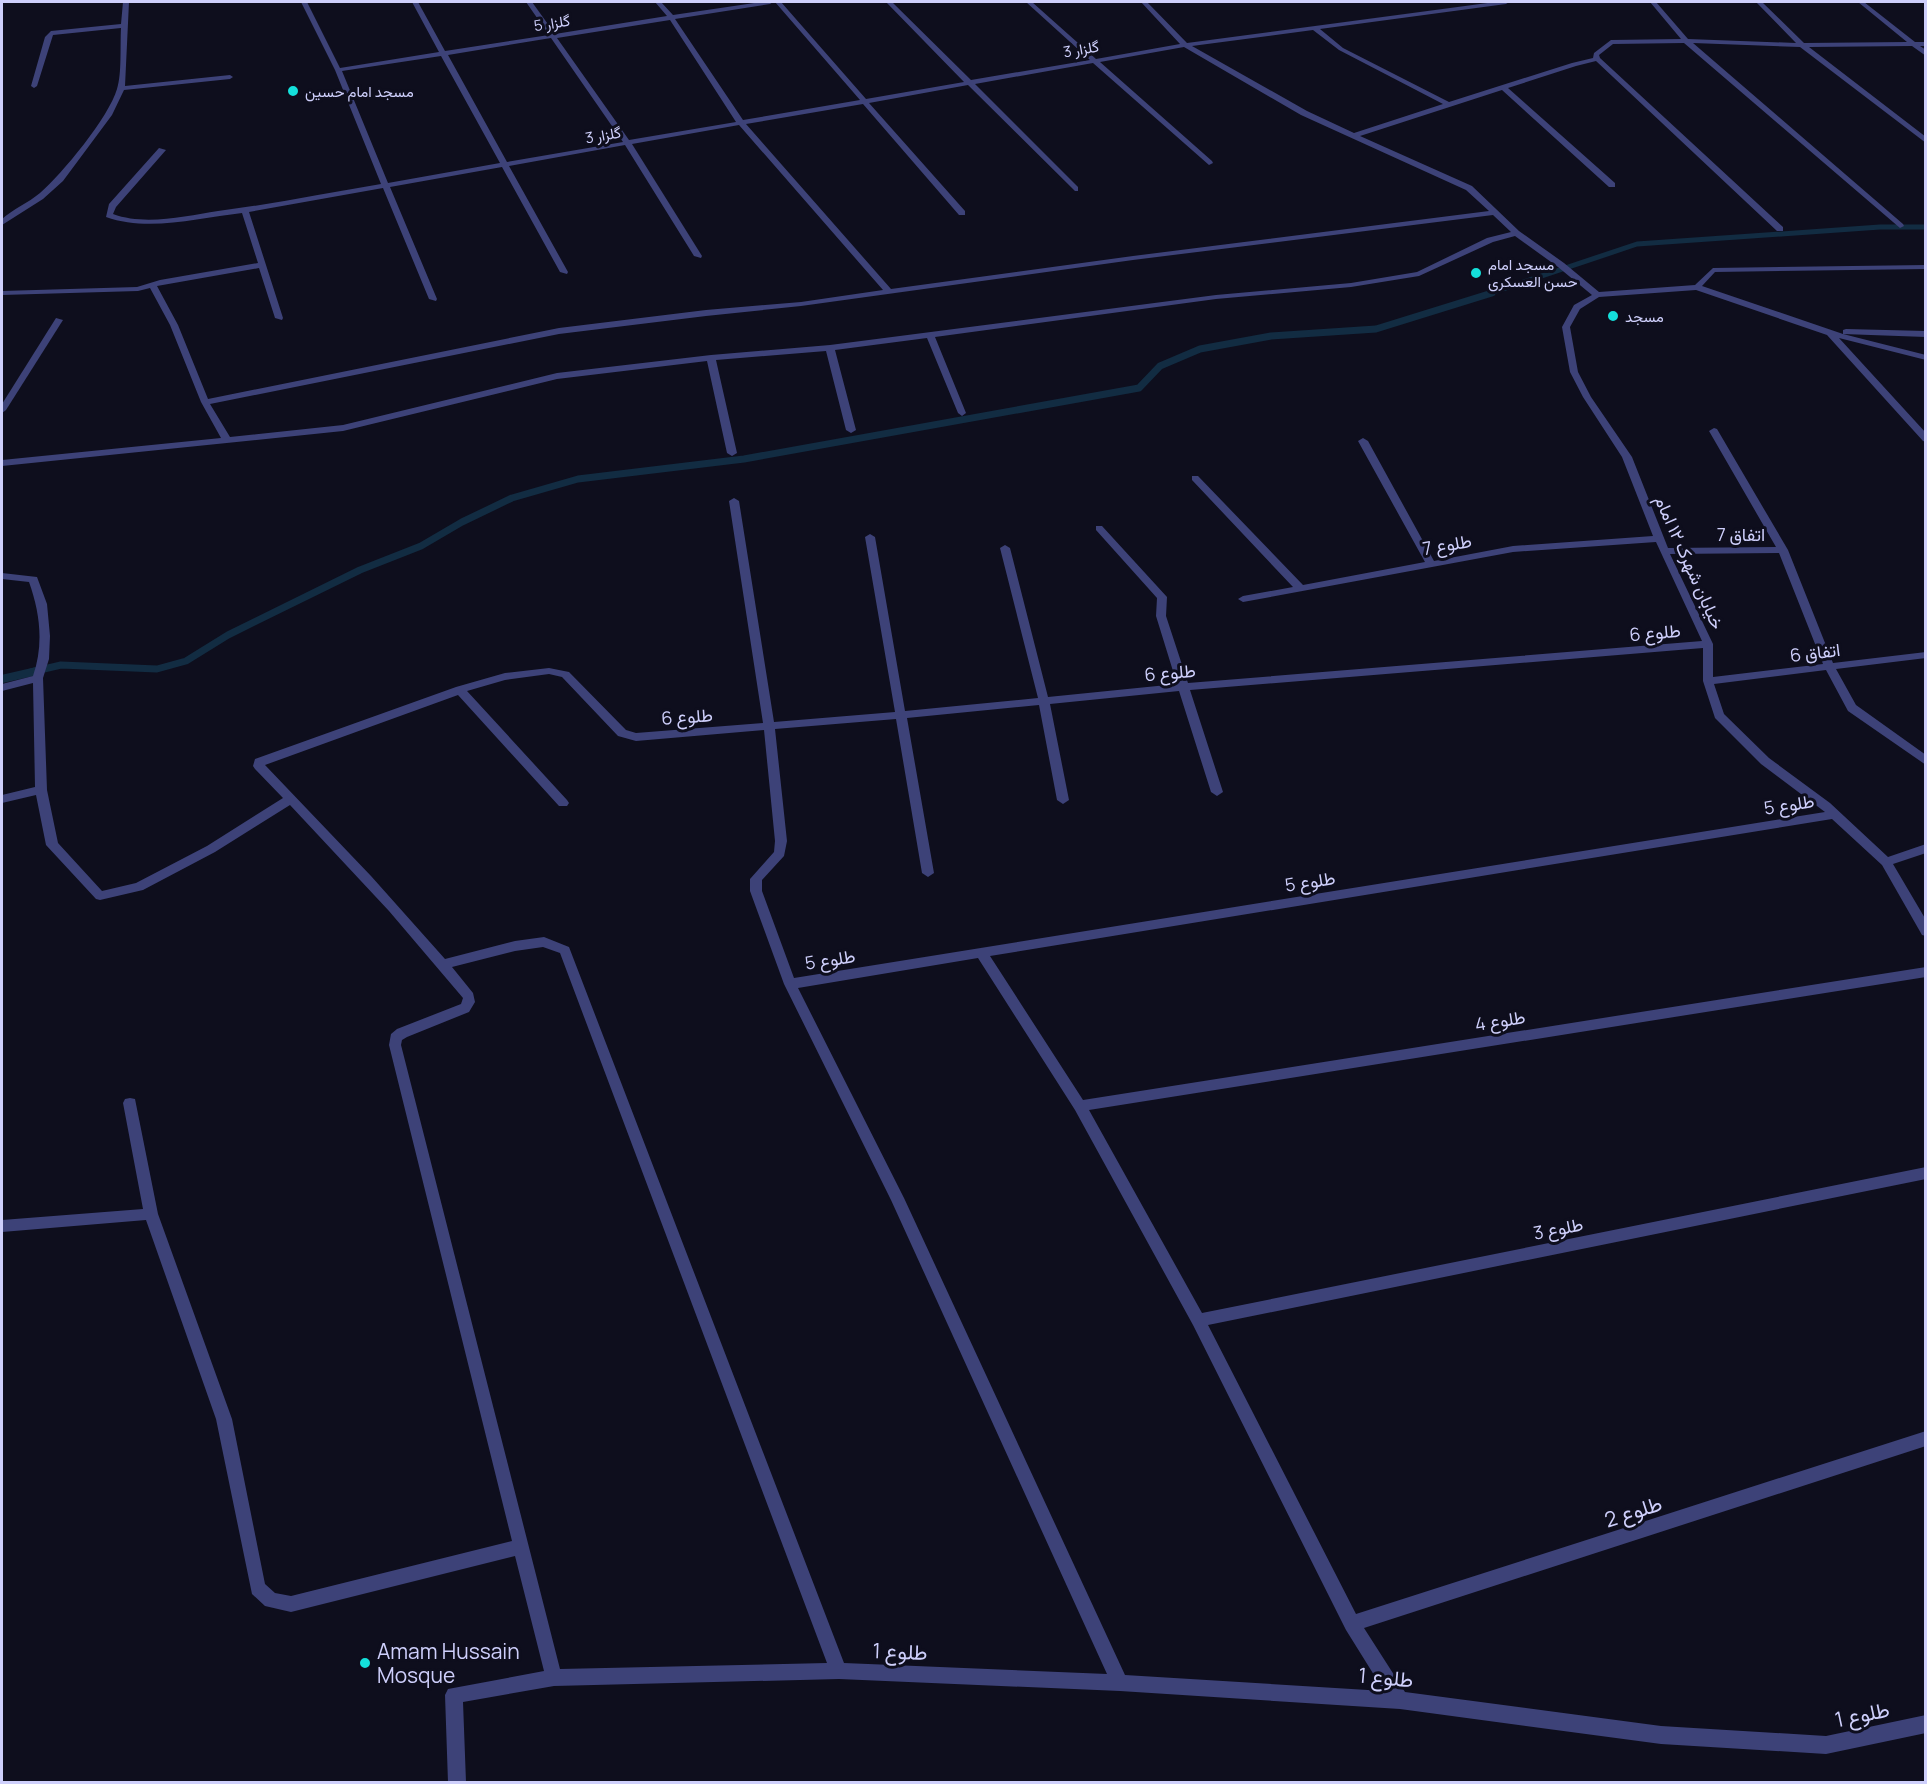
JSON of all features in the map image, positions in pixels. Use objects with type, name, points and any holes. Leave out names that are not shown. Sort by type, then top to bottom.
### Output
[{"type":"street","points":[[2,223],[14,212],[40,197],[60,179],[108,115],[121,88],[126,2]]},
{"type":"street","points":[[304,2],[338,70],[433,298]]},
{"type":"street","points":[[415,2],[564,272]]},
{"type":"street","points":[[529,2],[628,144],[698,256]]},
{"type":"street","points":[[658,2],[741,123],[888,291]]},
{"type":"street","name":"گلزار 5","points":[[338,70],[770,2]]},
{"type":"street","points":[[778,2],[962,213]]},
{"type":"street","points":[[889,2],[1075,189]]},
{"type":"street","points":[[1029,2],[1209,163]]},
{"type":"street","points":[[1144,2],[1185,45],[1304,113],[1469,188],[1516,233],[1561,265],[1597,295],[1697,287],[1830,333],[1926,358]]},
{"type":"street","name":"گلزار 3","points":[[162,150],[112,206],[109,215],[114,218],[150,222],[245,210],[1094,60],[1185,45],[1506,2]]},
{"type":"street","points":[[1653,2],[1686,41],[1899,226]]},
{"type":"street","points":[[1759,2],[1802,45],[1926,141]]},
{"type":"street","points":[[1861,2],[1926,54]]},
{"type":"street","points":[[34,86],[51,33],[124,26]]},
{"type":"street","points":[[1313,27],[1341,49],[1450,105]]},
{"type":"street","points":[[1780,229],[1597,59],[1596,54],[1611,42],[1926,44]]},
{"type":"street","points":[[1351,136],[1574,64],[1597,59]]},
{"type":"street","points":[[121,88],[230,77]]},
{"type":"street","points":[[1504,88],[1612,185]]},
{"type":"street","points":[[245,210],[279,318]]},
{"type":"street","points":[[205,402],[559,331],[801,304],[1273,240],[1493,213]]},
{"type":"street","points":[[2,463],[343,428],[558,376],[711,358],[831,348],[1216,297],[1351,285],[1419,274],[1490,240],[1516,233]]},
{"type":"street","points":[[2,293],[138,289],[263,265]]},
{"type":"street","points":[[1697,287],[1713,270],[1926,267]]},
{"type":"street","points":[[152,285],[174,325],[205,402],[228,441]]},
{"type":"street","name":"خیابان شهرک ۱۲ امام","points":[[1597,295],[1577,307],[1566,327],[1574,372],[1587,397],[1627,457],[1664,551],[1708,644],[1708,681],[1719,715],[1765,761],[1835,814],[1886,862],[1926,932]]},
{"type":"street","points":[[2,410],[59,320]]},
{"type":"street","points":[[1830,333],[1926,333]]},
{"type":"street","points":[[1830,333],[1926,439]]},
{"type":"street","points":[[930,334],[962,413]]},
{"type":"street","points":[[831,348],[851,430]]},
{"type":"street","points":[[711,358],[732,453]]},
{"type":"street","points":[[1714,431],[1783,550],[1802,602],[1832,667],[1835,680],[1852,708],[1926,761]]},
{"type":"street","points":[[1363,441],[1430,563]]},
{"type":"street","points":[[1195,478],[1300,588]]},
{"type":"street","points":[[734,501],[769,727],[780,853],[756,879],[756,891],[790,984],[897,1198],[1120,1683]]},
{"type":"street","points":[[1099,528],[1162,597],[1161,616],[1217,792]]},
{"type":"street","points":[[870,537],[928,873]]},
{"type":"street","name":"طلوع 7","points":[[1243,599],[1513,549],[1660,539]]},
{"type":"street","points":[[1005,548],[1044,701],[1063,800]]},
{"type":"street","name":"اتفاق 7","points":[[1664,551],[1783,550]]},
{"type":"street","points":[[2,576],[33,579],[42,604],[44,659],[39,678],[41,790],[52,845],[100,896],[139,887],[211,849],[291,799]]},
{"type":"street","name":"طلوع 6","points":[[460,690],[505,677],[558,671],[565,674],[622,733],[636,737],[769,727],[1183,687],[1708,644]]},
{"type":"street","name":"اتفاق 6","points":[[1708,681],[1926,655]]},
{"type":"street","points":[[2,687],[39,678]]},
{"type":"street","points":[[554,1678],[395,1045],[396,1038],[402,1033],[465,1008],[469,997],[391,903],[259,766],[259,762],[460,690],[563,803]]},
{"type":"street","points":[[2,799],[41,790]]},
{"type":"street","name":"طلوع 5","points":[[790,984],[1835,814]]},
{"type":"street","points":[[1886,862],[1926,848]]},
{"type":"street","points":[[443,964],[515,945],[544,942],[566,950],[839,1671]]},
{"type":"street","points":[[981,953],[1080,1106],[1198,1320],[1353,1624],[1400,1700]]},
{"type":"street","name":"طلوع 4","points":[[1080,1106],[1926,972]]},
{"type":"street","points":[[130,1103],[151,1214],[224,1419],[258,1588],[271,1600],[291,1604],[520,1547]]},
{"type":"street","name":"طلوع 3","points":[[1198,1320],[1926,1173]]},
{"type":"street","points":[[2,1226],[151,1214]]},
{"type":"street","name":"طلوع 2","points":[[1353,1624],[1926,1438]]},
{"type":"street","name":"طلوع 1","points":[[457,1782],[454,1695],[554,1678],[839,1671],[1120,1683],[1400,1700],[1661,1735],[1826,1745],[1926,1724]]},
{"type":"waterway","points":[[1488,294],[1637,244],[1880,227],[1926,227]]},
{"type":"waterway","points":[[31,672],[61,665],[157,669],[186,661],[228,635],[360,570],[421,546],[462,522],[512,498],[578,479],[744,459],[1139,388],[1160,366],[1200,349],[1271,336],[1376,329],[1492,293]]},
{"type":"waterway","points":[[2,679],[37,671]]},
{"type":"place","name":"مسجد امام حسین","points":[[293,91]]},
{"type":"place","name":"مسجد امام حسن العسکری","points":[[1476,273]]},
{"type":"place","name":"مسجد","points":[[1613,316]]},
{"type":"place","name":"Amam Hussain Mosque","points":[[365,1663]]}]
